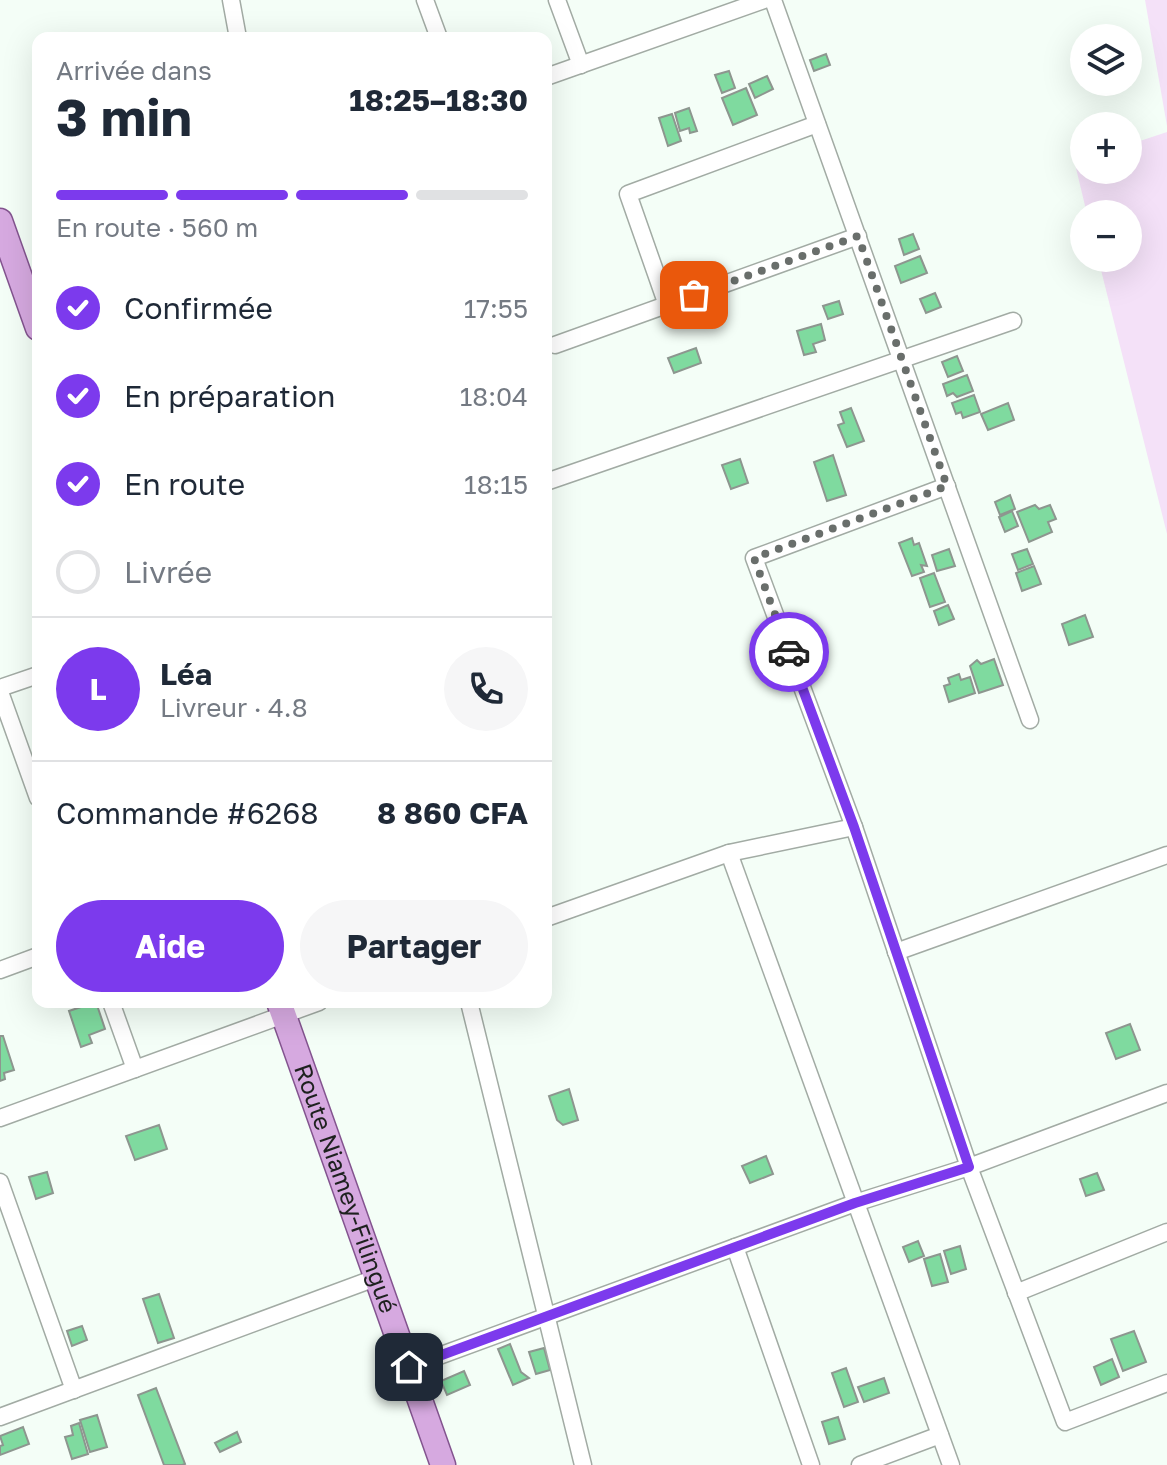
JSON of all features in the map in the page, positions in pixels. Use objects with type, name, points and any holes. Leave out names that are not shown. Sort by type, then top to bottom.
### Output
[{"type":"main road","points":[[0,221],[32,311]]},
{"type":"main road","name":"Route Niamey-Filingué","points":[[282,1009],[443,1465]]},
{"type":"street","points":[[231,0],[237,32]]},
{"type":"street","points":[[425,0],[437,32]]},
{"type":"street","points":[[557,0],[581,65]]},
{"type":"street","points":[[552,75],[764,0]]},
{"type":"street","points":[[773,0],[1030,720]]},
{"type":"street","points":[[667,305],[628,194],[817,124]]},
{"type":"street","points":[[555,345],[858,236]]},
{"type":"street","points":[[552,480],[1013,321]]},
{"type":"street","points":[[947,486],[754,558],[854,827],[969,1167],[1065,1422],[1167,1383]]},
{"type":"street","points":[[32,677],[0,690],[32,781]]},
{"type":"street","points":[[552,916],[729,853],[854,827]]},
{"type":"street","points":[[729,853],[951,1465]]},
{"type":"street","points":[[896,952],[1167,855]]},
{"type":"street","points":[[0,970],[32,958]]},
{"type":"street","points":[[113,1008],[135,1069]]},
{"type":"street","points":[[470,1008],[583,1465]]},
{"type":"street","points":[[0,1118],[135,1069],[282,1009]]},
{"type":"street","points":[[409,1367],[855,1203],[969,1167],[1167,1093]]},
{"type":"street","points":[[0,1182],[74,1390]]},
{"type":"street","points":[[1016,1293],[1167,1232]]},
{"type":"street","points":[[735,1247],[811,1465]]},
{"type":"street","points":[[0,1417],[378,1277]]},
{"type":"street","points":[[860,1465],[940,1435]]},
{"type":"shaded area","points":[[1145,0],[1167,0],[1167,126]]},
{"type":"shaded area","points":[[1167,132],[1167,534],[1102,272],[1142,272],[1142,200],[1084,200],[1080,184],[1142,184],[1142,140]]},
{"type":"building","points":[[826,54],[830,65],[814,71],[810,60]]},
{"type":"building","points":[[729,71],[735,88],[722,93],[715,75]]},
{"type":"building","points":[[767,76],[773,89],[755,98],[749,84]]},
{"type":"building","points":[[746,88],[757,115],[733,125],[722,98]]},
{"type":"building","points":[[689,108],[697,131],[690,133],[689,128],[680,131],[675,113]]},
{"type":"building","points":[[672,114],[681,141],[668,146],[659,118]]},
{"type":"building","points":[[913,234],[919,249],[904,255],[899,239]]},
{"type":"building","points":[[920,256],[927,273],[901,283],[895,266]]},
{"type":"building","points":[[935,293],[941,307],[926,313],[920,299]]},
{"type":"building","points":[[839,301],[843,314],[828,319],[823,306]]},
{"type":"building","points":[[821,324],[825,340],[813,344],[816,352],[804,355],[797,331]]},
{"type":"building","points":[[696,348],[701,363],[674,373],[668,358]]},
{"type":"building","points":[[957,356],[963,371],[948,377],[942,362]]},
{"type":"building","points":[[967,375],[973,391],[957,397],[953,393],[947,396],[943,384]]},
{"type":"building","points":[[974,395],[980,412],[963,418],[961,412],[956,414],[952,403]]},
{"type":"building","points":[[1008,403],[1014,420],[988,430],[981,414]]},
{"type":"building","points":[[851,408],[864,441],[847,447],[838,425],[844,423],[840,412]]},
{"type":"building","points":[[833,455],[846,495],[827,501],[814,462]]},
{"type":"building","points":[[740,459],[748,483],[731,489],[722,465]]},
{"type":"building","points":[[1010,495],[1015,509],[1000,515],[995,502]]},
{"type":"building","points":[[1035,505],[1039,509],[1050,505],[1056,519],[1048,522],[1052,532],[1029,542],[1017,512]]},
{"type":"building","points":[[1012,511],[1018,526],[1005,532],[999,517]]},
{"type":"building","points":[[912,538],[914,545],[919,543],[927,566],[921,565],[924,572],[912,576],[899,543]]},
{"type":"building","points":[[949,549],[955,566],[937,571],[932,555]]},
{"type":"building","points":[[1027,549],[1033,564],[1018,570],[1012,554]]},
{"type":"building","points":[[1034,566],[1041,584],[1022,591],[1016,573]]},
{"type":"building","points":[[934,573],[945,602],[930,607],[920,578]]},
{"type":"building","points":[[948,605],[954,619],[939,625],[934,611]]},
{"type":"building","points":[[1085,615],[1093,637],[1069,645],[1062,624]]},
{"type":"building","points":[[994,659],[1003,685],[979,693],[970,666],[977,660],[981,664]]},
{"type":"building","points":[[959,674],[961,680],[970,677],[975,693],[949,702],[944,686],[950,684],[948,678]]},
{"type":"building","points":[[98,1008],[105,1029],[89,1035],[92,1043],[81,1047],[69,1011]]},
{"type":"building","points":[[1130,1024],[1140,1050],[1116,1059],[1106,1033]]},
{"type":"building","points":[[0,1036],[3,1036],[14,1070],[4,1073],[5,1079],[0,1081]]},
{"type":"building","points":[[569,1089],[578,1120],[563,1125],[557,1120],[549,1096]]},
{"type":"building","points":[[159,1125],[167,1149],[135,1160],[126,1136]]},
{"type":"building","points":[[766,1156],[773,1174],[750,1183],[742,1166]]},
{"type":"building","points":[[47,1172],[53,1193],[36,1199],[29,1177]]},
{"type":"building","points":[[1097,1173],[1104,1190],[1086,1196],[1080,1179]]},
{"type":"building","points":[[918,1241],[924,1256],[909,1262],[903,1247]]},
{"type":"building","points":[[960,1246],[966,1269],[951,1274],[944,1251]]},
{"type":"building","points":[[940,1254],[948,1282],[932,1286],[924,1259]]},
{"type":"building","points":[[159,1294],[174,1338],[158,1343],[143,1299]]},
{"type":"building","points":[[82,1326],[87,1340],[72,1346],[67,1331]]},
{"type":"building","points":[[1134,1331],[1146,1362],[1123,1371],[1111,1339]]},
{"type":"building","points":[[510,1344],[521,1372],[529,1378],[513,1385],[498,1349]]},
{"type":"building","points":[[544,1348],[550,1370],[536,1374],[529,1352]]},
{"type":"building","points":[[1112,1359],[1119,1377],[1101,1385],[1094,1367]]},
{"type":"building","points":[[846,1368],[858,1402],[844,1407],[832,1373]]},
{"type":"building","points":[[464,1371],[470,1385],[447,1395],[441,1381]]},
{"type":"building","points":[[884,1378],[889,1393],[864,1402],[858,1387]]},
{"type":"building","points":[[156,1388],[185,1464],[164,1465],[138,1395]]},
{"type":"building","points":[[97,1415],[107,1447],[90,1452],[80,1420]]},
{"type":"building","points":[[838,1417],[845,1439],[829,1444],[822,1422]]},
{"type":"building","points":[[79,1423],[88,1454],[72,1459],[65,1437],[73,1435],[71,1426]]},
{"type":"building","points":[[23,1427],[29,1444],[0,1455],[0,1446],[3,1445],[0,1436]]},
{"type":"building","points":[[237,1432],[241,1442],[220,1452],[215,1443]]},
{"type":"way so far","points":[[694,295],[858,236],[947,486],[754,558],[789,652]]},
{"type":"route","points":[[409,1367],[855,1203],[969,1167],[854,827],[789,652]]}]
